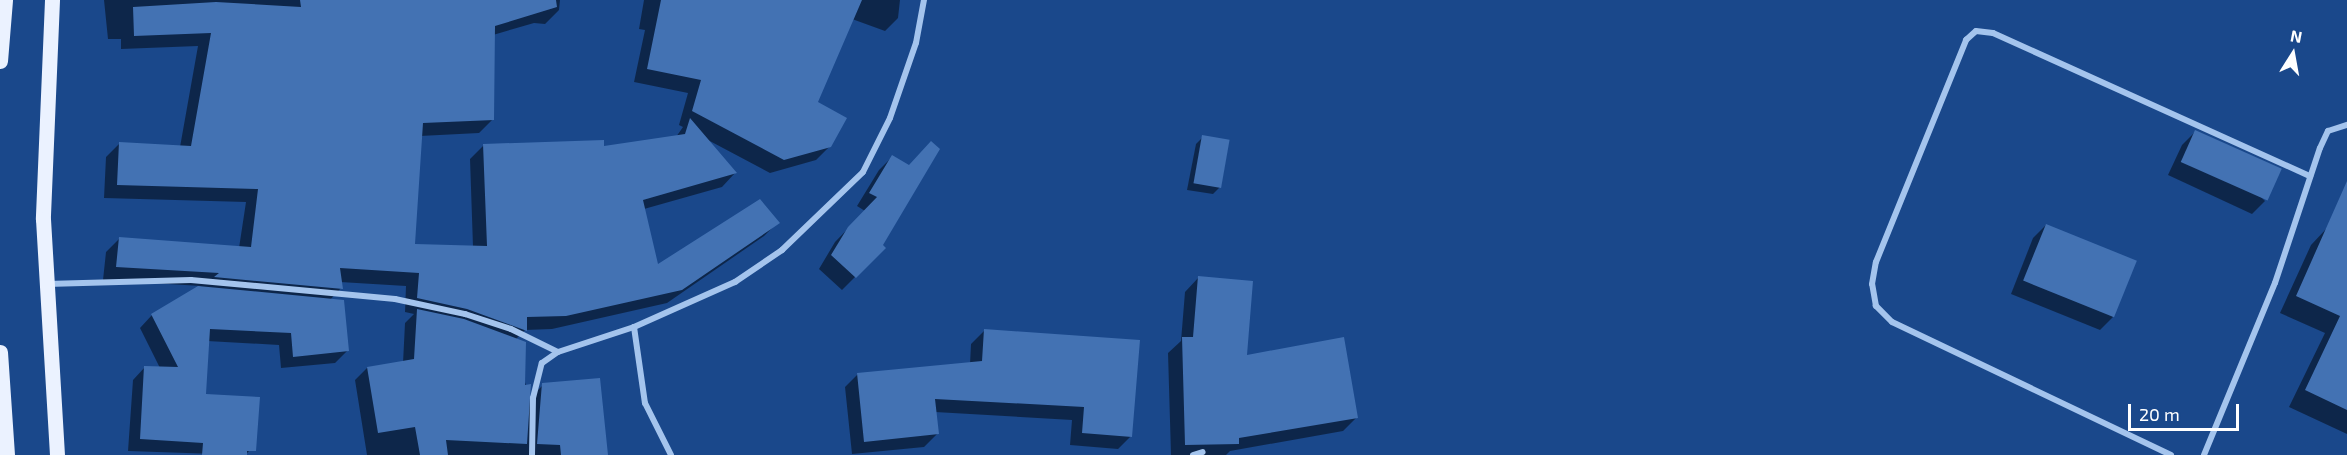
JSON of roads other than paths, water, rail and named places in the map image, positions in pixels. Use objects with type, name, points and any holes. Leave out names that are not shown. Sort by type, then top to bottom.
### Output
[{"type":"main road","points":[[0,62],[5,0]]},
{"type":"main road","points":[[52,0],[43,219],[57,455]]},
{"type":"main road","points":[[0,352],[1,395],[7,455]]},
{"type":"street","points":[[532,455],[533,398],[542,363],[558,351],[634,327],[735,282],[782,250],[863,172],[894,107],[916,43],[924,0]]},
{"type":"street","points":[[2171,455],[1892,322],[1876,306],[1872,285],[1876,262],[1966,40],[1976,31],[1994,33],[2310,176]]},
{"type":"street","points":[[2204,455],[2275,283],[2310,176],[2328,131],[2347,124]]},
{"type":"street","points":[[46,284],[191,280],[395,299],[465,314],[511,329],[558,351]]},
{"type":"street","points":[[634,327],[645,403],[671,455]]},
{"type":"street","points":[[1193,455],[1203,452]]}]
